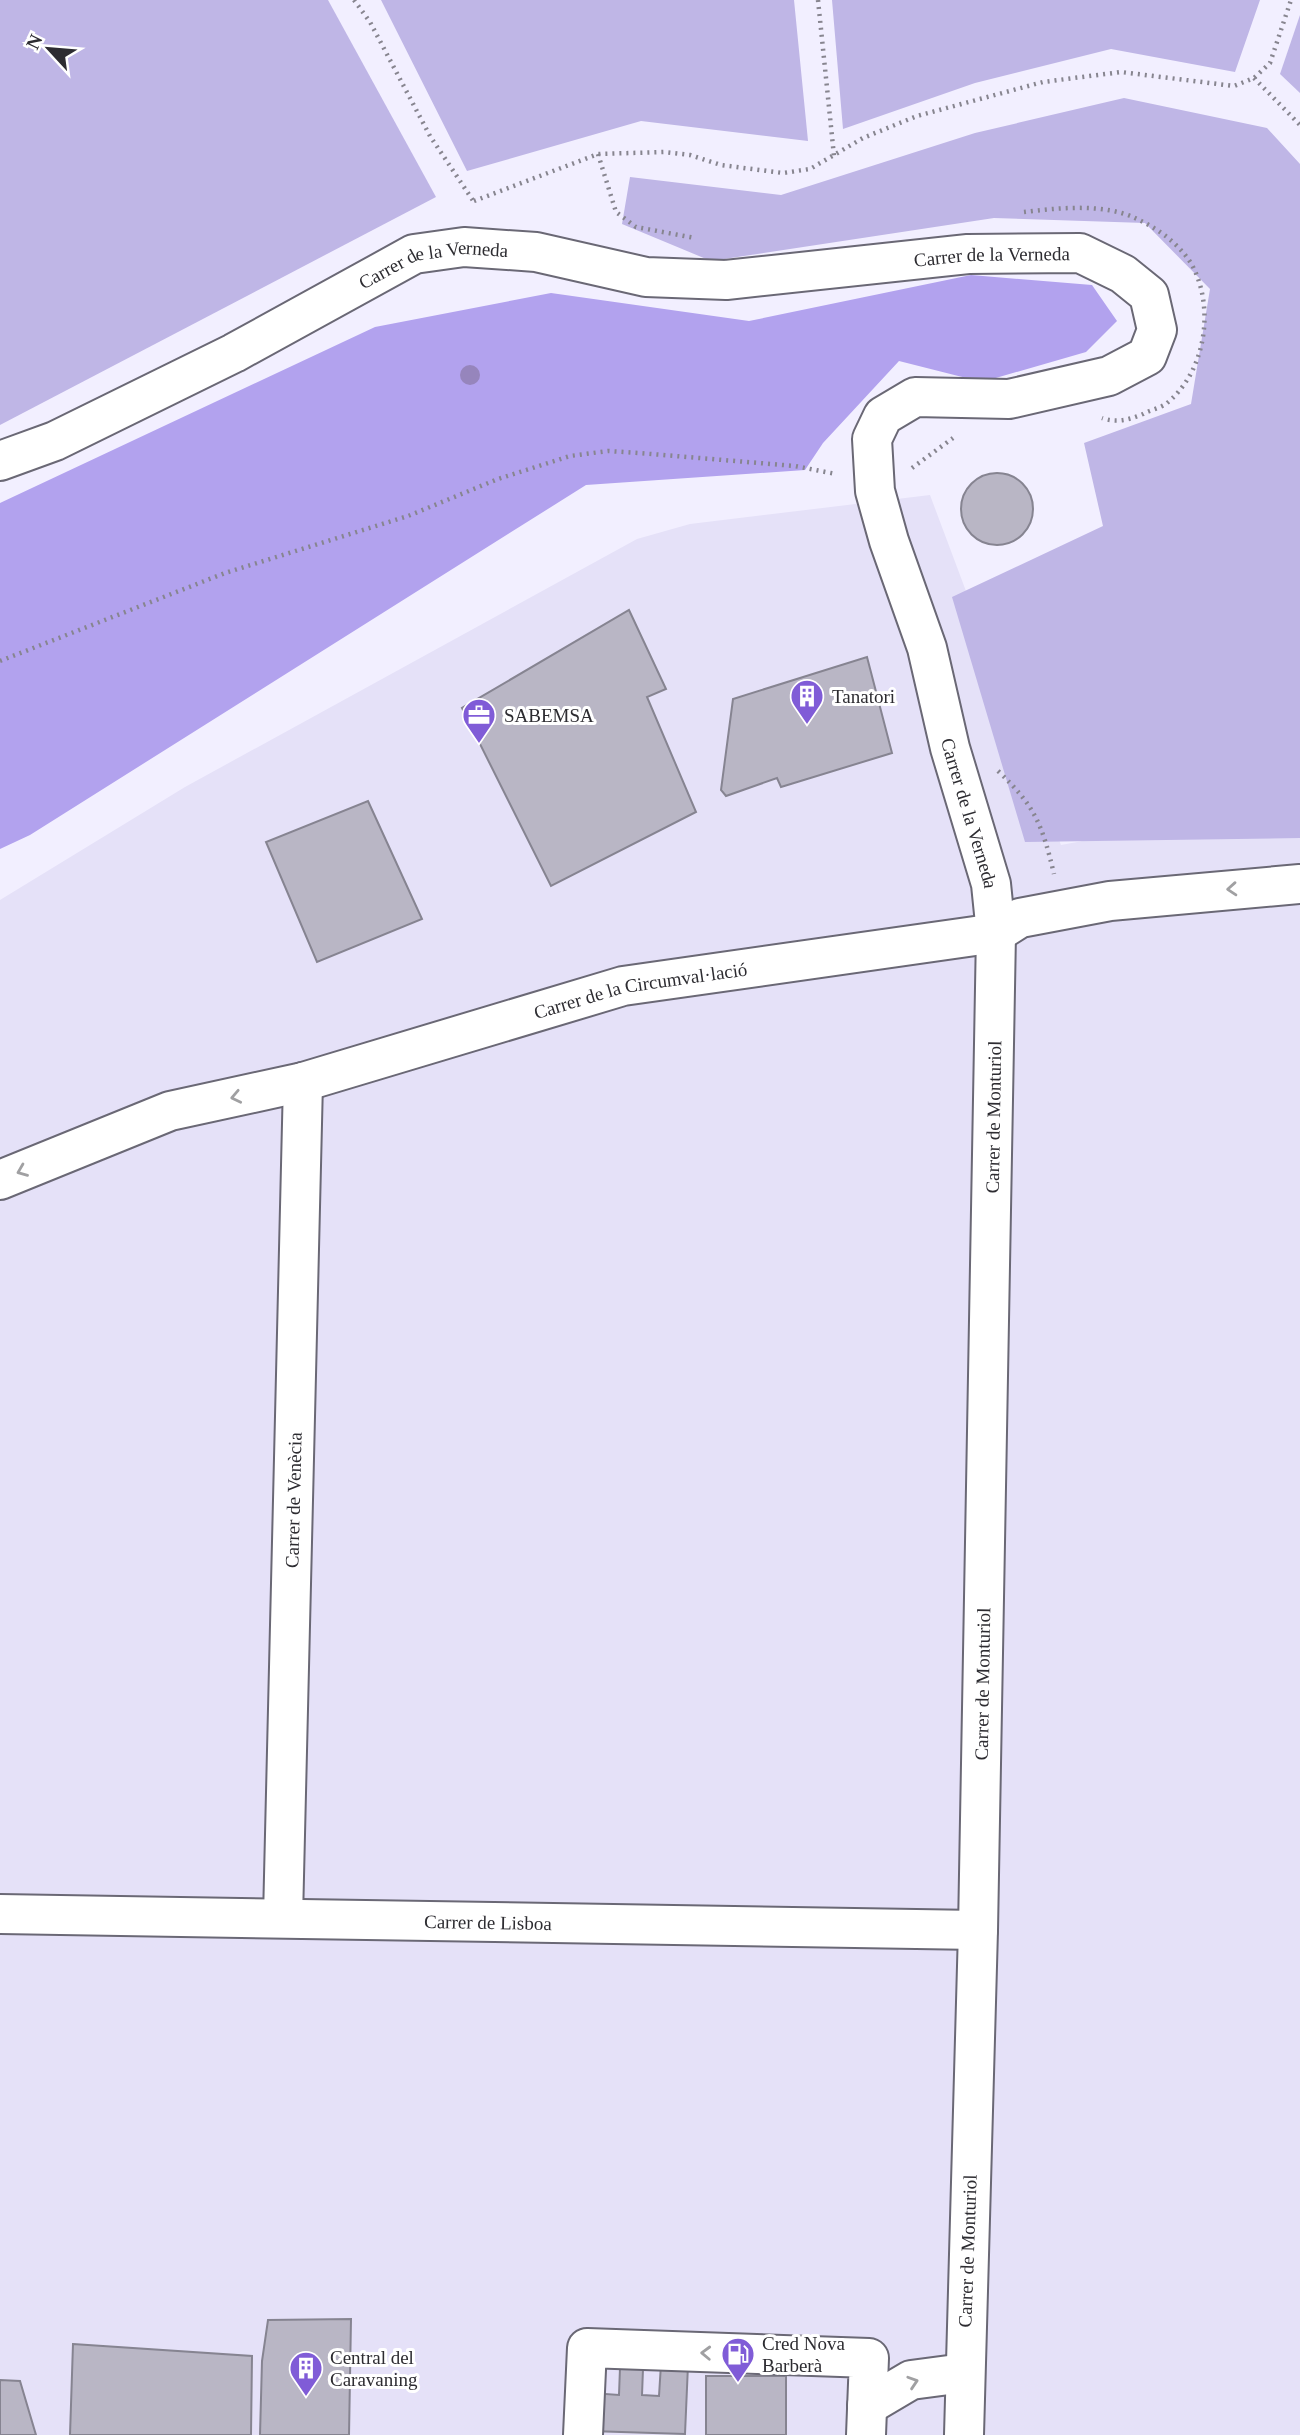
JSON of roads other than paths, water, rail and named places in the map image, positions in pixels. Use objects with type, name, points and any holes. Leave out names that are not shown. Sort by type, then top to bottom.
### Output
[{"type":"street","name":"Carrer de la Verneda","points":[[0,461],[55,441],[211,365],[414,254],[464,247],[536,252],[646,277],[726,280],[968,254],[1080,253],[1123,274],[1149,295],[1157,330],[1147,356],[1109,376],[1009,399],[915,397],[883,416],[872,439],[875,491],[889,541],[927,648],[950,748],[991,884],[996,933]]},
{"type":"street","name":"Carrer de la Circumval·lació","points":[[0,1180],[170,1111],[303,1082],[623,986],[996,933],[1020,918],[1110,901],[1300,884]]},
{"type":"street","name":"Carrer de Monturiol","points":[[964,2435],[978,1930],[996,933]]},
{"type":"street","name":"Carrer de Venècia","points":[[283,1918],[303,1082]]},
{"type":"street","name":"Carrer de Lisboa","points":[[0,1913],[978,1930]]},
{"type":"street","points":[[583,2435],[587,2348],[869,2358],[866,2420]]},
{"type":"street","points":[[866,2420],[911,2380],[964,2373]]},
{"type":"place","name":"Tanatori","points":[[807,726]]},
{"type":"place","name":"SABEMSA","points":[[479,745]]},
{"type":"place","name":"Cred Nova Barberà","points":[[738,2384]]},
{"type":"place","name":"Central del Caravaning","points":[[306,2398]]}]
